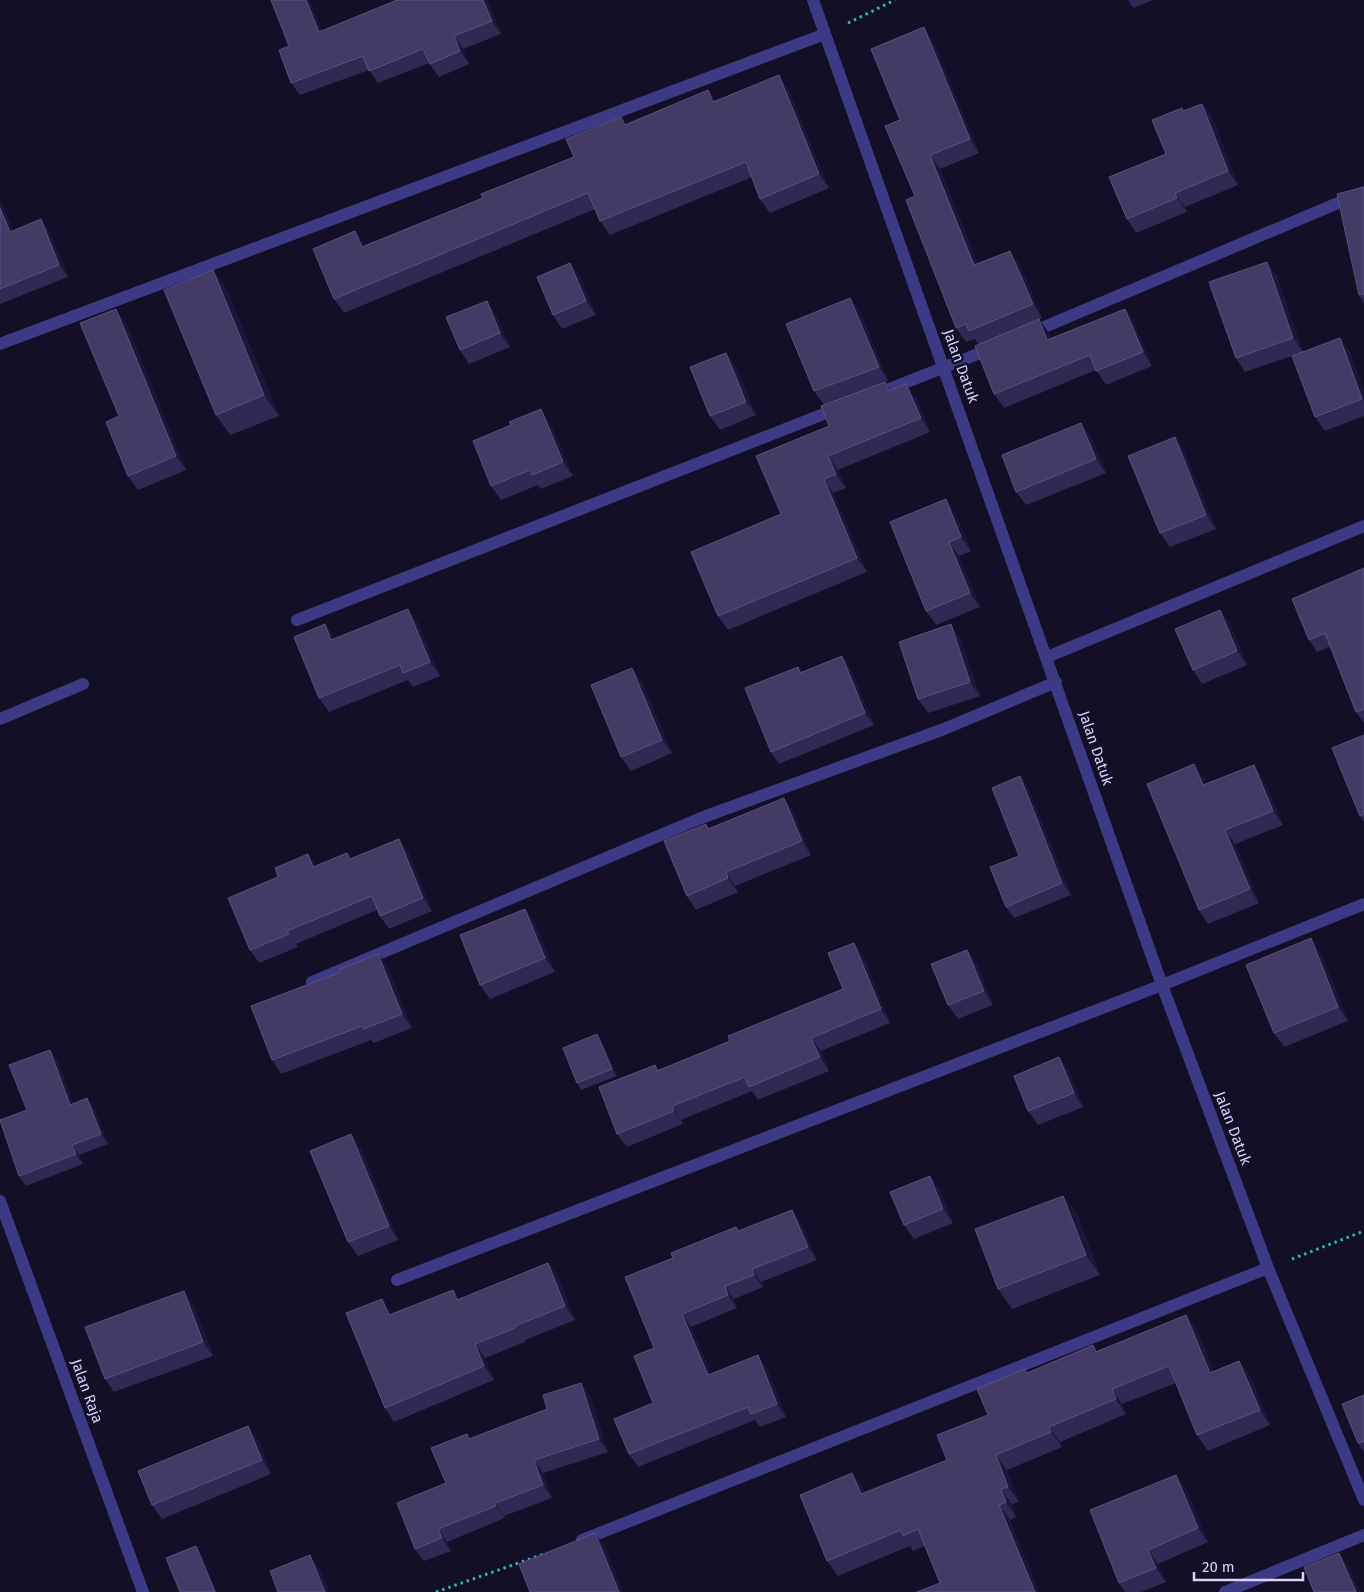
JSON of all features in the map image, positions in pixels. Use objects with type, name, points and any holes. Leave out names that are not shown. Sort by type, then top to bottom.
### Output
[{"type":"street","name":"Jalan Datuk","points":[[813,0],[945,368],[1162,985],[1268,1268],[1364,1500]]},
{"type":"street","points":[[0,344],[825,34]]},
{"type":"street","points":[[297,620],[945,368],[1364,192]]},
{"type":"street","points":[[1046,657],[1364,526]]},
{"type":"street","points":[[312,982],[701,818],[944,730],[1056,682]]},
{"type":"street","points":[[0,719],[83,684]]},
{"type":"street","points":[[397,1280],[1162,985],[1364,904]]},
{"type":"street","name":"Jalan Raja","points":[[0,1201],[143,1592]]},
{"type":"street","points":[[566,1546],[740,1479],[1268,1268]]},
{"type":"street","points":[[1225,1592],[1364,1535]]},
{"type":"path","points":[[825,34],[895,0]]},
{"type":"path","points":[[1268,1268],[1364,1232]]},
{"type":"path","points":[[436,1592],[566,1546]]},
{"type":"building","points":[[271,0],[306,0],[319,32],[397,0],[483,0],[492,21],[454,36],[460,51],[430,64],[423,49],[369,71],[363,56],[291,83],[279,50],[289,46]]},
{"type":"building","points":[[924,27],[970,139],[930,155],[974,265],[1010,251],[1033,304],[969,331],[966,324],[956,328],[906,200],[915,196],[885,126],[900,120],[871,49]]},
{"type":"building","points":[[779,75],[819,174],[760,199],[746,162],[600,221],[588,193],[334,299],[313,249],[355,231],[362,247],[483,198],[481,194],[574,157],[566,139],[621,117],[625,125],[708,90],[713,102]]},
{"type":"building","points":[[1202,104],[1228,171],[1175,193],[1177,198],[1127,219],[1109,177],[1166,154],[1152,120],[1182,108],[1183,111]]},
{"type":"building","points":[[1364,187],[1364,294],[1359,295],[1337,194]]},
{"type":"building","points":[[0,208],[10,232],[41,219],[59,265],[0,289]]},
{"type":"building","points":[[1267,262],[1293,338],[1236,358],[1209,282]]},
{"type":"building","points":[[570,263],[586,301],[553,315],[537,277]]},
{"type":"building","points":[[213,270],[264,395],[216,415],[164,290]]},
{"type":"building","points":[[850,298],[879,367],[814,391],[786,324]]},
{"type":"building","points":[[487,301],[500,333],[460,350],[446,317]]},
{"type":"building","points":[[116,309],[176,456],[128,476],[106,422],[119,416],[80,323]]},
{"type":"building","points":[[1125,309],[1143,352],[1096,371],[1090,355],[994,394],[975,346],[1039,319],[1047,340]]},
{"type":"building","points":[[1340,338],[1362,399],[1315,417],[1292,356]]},
{"type":"building","points":[[726,353],[746,402],[710,416],[690,367]]},
{"type":"building","points":[[885,382],[889,391],[906,384],[921,418],[828,456],[836,474],[824,479],[857,558],[718,616],[691,552],[781,514],[756,456],[829,426],[821,406]]},
{"type":"building","points":[[541,409],[563,462],[532,475],[530,470],[491,486],[473,441],[511,425],[509,422]]},
{"type":"building","points":[[1081,423],[1096,459],[1016,492],[1002,455]]},
{"type":"building","points":[[1175,437],[1206,515],[1160,533],[1128,456]]},
{"type":"building","points":[[946,499],[961,537],[949,542],[970,593],[926,611],[890,522]]},
{"type":"building","points":[[1364,568],[1364,709],[1356,712],[1325,633],[1309,640],[1292,599]]},
{"type":"building","points":[[408,609],[430,662],[403,673],[400,665],[319,698],[294,637],[325,624],[331,640]]},
{"type":"building","points":[[1220,610],[1237,651],[1193,670],[1175,629]]},
{"type":"building","points":[[951,624],[970,682],[918,699],[899,642]]},
{"type":"building","points":[[842,656],[865,713],[771,752],[745,688],[798,667],[800,673]]},
{"type":"building","points":[[632,668],[662,740],[621,757],[591,685]]},
{"type":"building","points":[[1364,735],[1364,814],[1360,816],[1332,748]]},
{"type":"building","points":[[1194,764],[1203,785],[1254,765],[1273,811],[1225,830],[1250,889],[1199,910],[1147,784]]},
{"type":"building","points":[[1020,776],[1062,883],[1006,907],[990,867],[1019,856],[992,788]]},
{"type":"building","points":[[784,798],[802,841],[726,872],[728,878],[687,896],[664,841],[706,824],[708,829]]},
{"type":"building","points":[[399,839],[423,898],[380,916],[372,896],[287,931],[289,934],[250,950],[228,898],[278,877],[275,868],[308,854],[313,867],[347,853],[350,859]]},
{"type":"building","points":[[525,909],[545,958],[480,985],[460,935]]},
{"type":"building","points":[[1311,938],[1338,1007],[1274,1033],[1246,965]]},
{"type":"building","points":[[854,943],[881,1009],[811,1038],[820,1057],[749,1087],[745,1077],[672,1106],[674,1111],[617,1134],[599,1087],[655,1065],[657,1071],[730,1041],[728,1036],[843,989],[828,953]]},
{"type":"building","points":[[967,950],[984,991],[948,1005],[931,964]]},
{"type":"building","points":[[378,954],[402,1014],[364,1029],[362,1026],[272,1060],[251,1006],[341,972],[340,969]]},
{"type":"building","points":[[597,1034],[612,1069],[577,1083],[563,1048]]},
{"type":"building","points":[[50,1050],[70,1105],[87,1098],[101,1134],[72,1145],[76,1154],[19,1176],[0,1120],[27,1110],[9,1065]]},
{"type":"building","points":[[1059,1057],[1074,1093],[1028,1111],[1014,1076]]},
{"type":"building","points":[[351,1134],[389,1226],[348,1242],[310,1151]]},
{"type":"building","points":[[930,1176],[943,1209],[904,1225],[890,1192]]},
{"type":"building","points":[[1063,1196],[1086,1255],[998,1289],[975,1229]]},
{"type":"building","points":[[792,1210],[808,1247],[752,1269],[754,1275],[725,1286],[728,1295],[682,1314],[708,1375],[758,1355],[777,1404],[751,1414],[748,1407],[629,1454],[614,1419],[653,1403],[634,1356],[654,1348],[625,1277],[673,1258],[671,1253],[736,1227],[738,1231]]},
{"type":"building","points":[[548,1263],[565,1306],[475,1344],[484,1366],[385,1408],[346,1313],[382,1299],[389,1315],[453,1290],[457,1300]]},
{"type":"building","points":[[184,1291],[203,1342],[105,1379],[85,1327]]},
{"type":"building","points":[[1186,1315],[1210,1373],[1239,1361],[1260,1410],[1197,1435],[1169,1366],[1112,1389],[1116,1399],[1049,1427],[1051,1432],[996,1455],[1008,1487],[1001,1489],[1006,1502],[999,1505],[1035,1592],[917,1592],[940,1583],[918,1529],[903,1536],[901,1530],[827,1561],[800,1495],[852,1473],[861,1494],[947,1460],[937,1435],[988,1415],[977,1389],[1025,1369],[1027,1373],[1093,1345],[1096,1352]]},
{"type":"building","points":[[581,1383],[599,1439],[534,1460],[543,1485],[495,1503],[496,1506],[438,1529],[442,1538],[415,1549],[397,1503],[446,1483],[431,1448],[467,1434],[469,1439],[547,1409],[543,1395]]},
{"type":"building","points":[[1364,1395],[1364,1441],[1358,1443],[1342,1404]]},
{"type":"building","points":[[248,1426],[262,1460],[152,1505],[138,1471]]},
{"type":"building","points":[[1176,1475],[1198,1528],[1148,1550],[1156,1568],[1119,1583],[1090,1510]]},
{"type":"building","points":[[595,1533],[619,1592],[530,1592],[519,1564]]},
{"type":"building","points":[[196,1546],[215,1592],[180,1592],[166,1558]]},
{"type":"building","points":[[1339,1553],[1356,1592],[1314,1592],[1304,1567]]},
{"type":"building","points":[[310,1555],[325,1592],[278,1592],[270,1571]]}]
